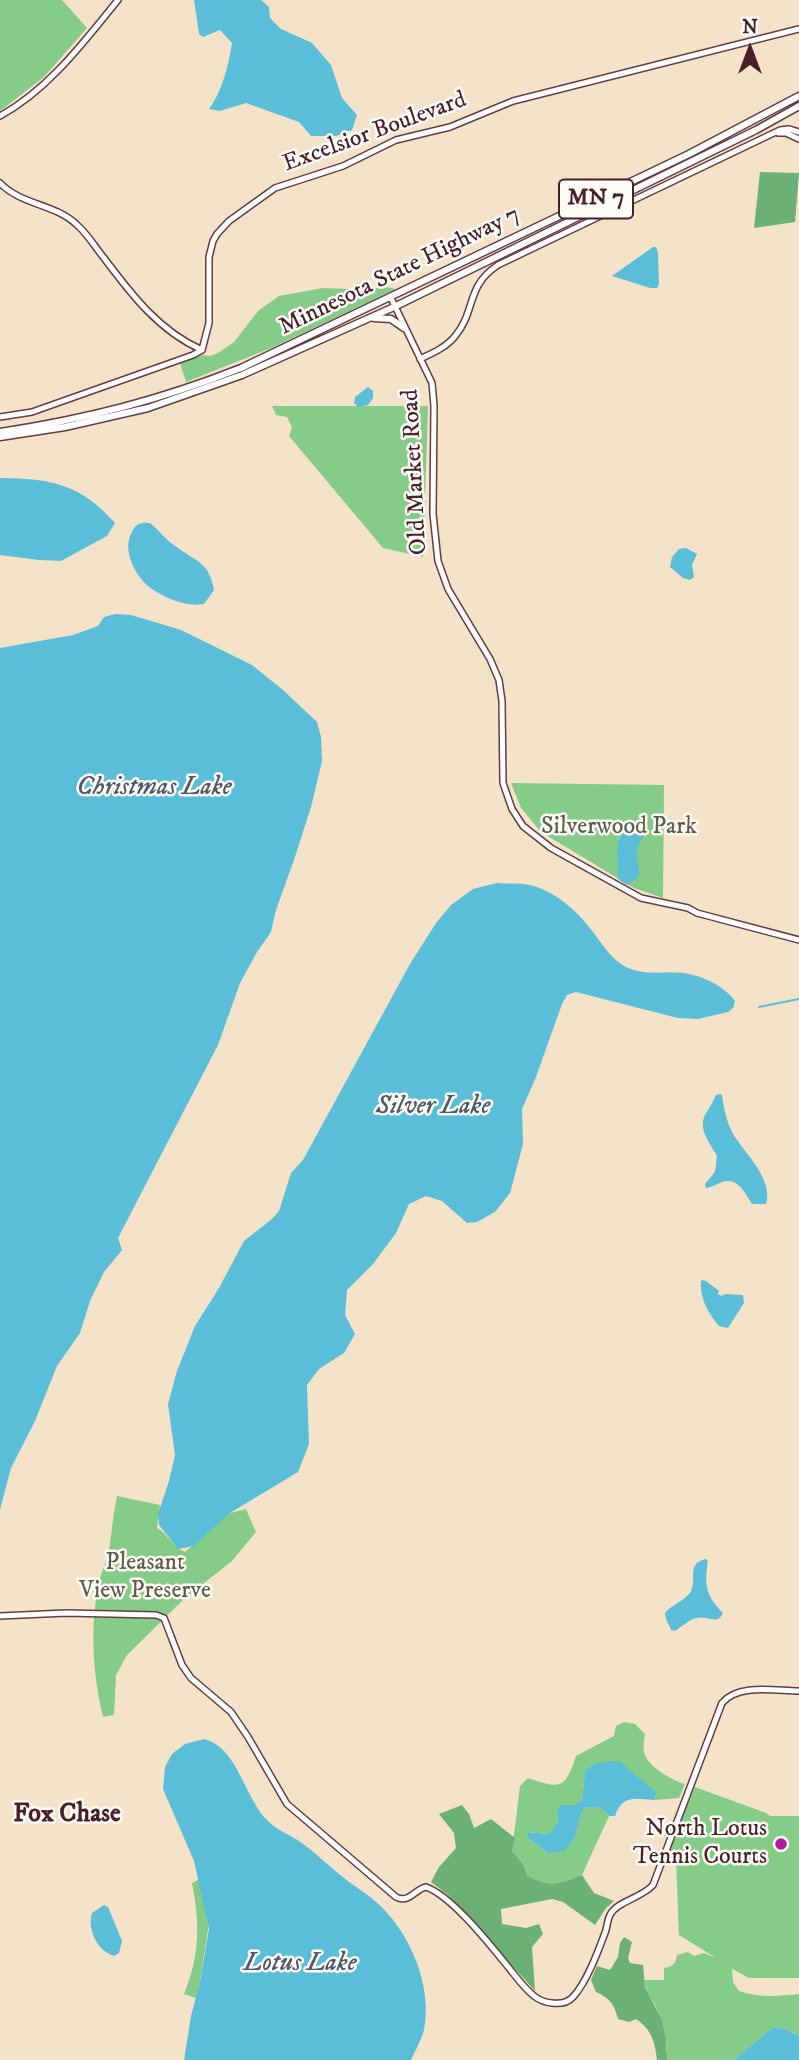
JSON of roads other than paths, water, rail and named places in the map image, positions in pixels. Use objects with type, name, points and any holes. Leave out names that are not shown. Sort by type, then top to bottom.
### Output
[{"type":"main road","name":"Minnesota State Highway 7","points":[[0,432],[104,413],[177,392],[251,364],[689,154],[799,96]]},
{"type":"main road","name":"Minnesota State Highway 7","points":[[0,437],[65,427],[148,408],[242,374],[394,307],[756,130],[799,106]]},
{"type":"main road","points":[[365,320],[374,317],[388,318],[404,328]]},
{"type":"street","points":[[0,116],[45,81],[82,44],[118,0]]},
{"type":"street","name":"Excelsior Boulevard","points":[[202,350],[209,323],[209,257],[217,234],[229,221],[275,188],[343,166],[396,140],[450,127],[503,104],[799,29]]},
{"type":"street","points":[[419,359],[439,350],[457,334],[465,321],[478,284],[494,268],[775,133],[786,129],[799,132]]},
{"type":"street","points":[[775,133],[786,133],[799,139]]},
{"type":"street","points":[[0,183],[17,197],[71,219],[153,318],[186,343],[202,350]]},
{"type":"street","name":"Old Market Road","points":[[391,298],[432,383],[433,514],[438,561],[448,589],[490,659],[499,680],[502,701],[503,783],[510,805],[523,826],[539,839],[641,898],[688,908],[799,940]]},
{"type":"street","points":[[0,417],[38,410],[202,350]]},
{"type":"street","points":[[0,1616],[66,1613],[156,1615],[164,1618],[182,1665],[191,1678],[231,1713],[287,1804],[396,1897],[407,1899],[426,1887],[444,1897],[468,1920],[523,1986],[538,1998],[556,2003],[567,2002],[575,1996],[597,1954],[610,1914],[615,1908],[642,1895],[653,1885],[722,1703],[731,1695],[746,1691],[799,1691]]},
{"type":"water","points":[[194,0],[261,0],[269,7],[270,18],[281,29],[312,43],[331,65],[342,98],[357,115],[352,130],[336,136],[311,136],[299,122],[246,103],[220,111],[209,109],[224,77],[232,43],[220,30],[203,37],[199,34]]},
{"type":"water","points":[[656,247],[658,253],[657,288],[612,276]]},
{"type":"water","points":[[368,387],[373,391],[373,398],[368,405],[358,407],[354,403],[355,397]]},
{"type":"water","points":[[0,478],[50,482],[77,491],[115,523],[107,536],[61,561],[0,555]]},
{"type":"water","points":[[150,523],[209,574],[214,590],[204,604],[184,603],[164,596],[146,584],[136,571],[129,555],[129,539],[137,525]]},
{"type":"water","points":[[686,548],[697,554],[692,565],[694,577],[690,580],[683,578],[670,567],[672,557],[679,549]]},
{"type":"water","name":"Christmas Lake","points":[[115,614],[131,615],[181,630],[252,665],[317,722],[322,761],[311,807],[271,932],[240,983],[218,1045],[118,1238],[122,1250],[104,1272],[90,1301],[80,1333],[57,1366],[35,1421],[11,1468],[0,1510],[0,648],[73,635],[98,626],[104,617]]},
{"type":"water","points":[[635,823],[647,829],[637,849],[639,876],[627,885],[618,879],[618,848],[621,835]]},
{"type":"water","name":"Silver Lake","points":[[497,883],[534,886],[554,895],[587,924],[621,964],[641,971],[684,973],[706,979],[719,986],[735,1001],[733,1008],[728,1012],[698,1019],[678,1018],[576,992],[567,995],[522,1109],[523,1144],[510,1193],[495,1212],[477,1222],[467,1223],[442,1201],[426,1196],[409,1204],[396,1233],[373,1264],[347,1290],[345,1315],[355,1334],[344,1353],[319,1369],[307,1385],[309,1444],[298,1472],[230,1513],[194,1546],[178,1549],[159,1525],[158,1514],[175,1455],[168,1404],[177,1371],[195,1326],[244,1241],[279,1211],[291,1173],[303,1160],[410,964],[436,923],[451,905],[473,889]]},
{"type":"water","points":[[720,1094],[732,1132],[763,1177],[766,1204],[752,1204],[740,1187],[732,1182],[722,1182],[706,1188],[705,1184],[715,1172],[717,1156],[706,1136],[703,1121],[716,1095]]},
{"type":"water","points":[[701,1280],[719,1291],[721,1296],[743,1295],[744,1303],[728,1328],[719,1326],[708,1310],[701,1293]]},
{"type":"water","points":[[706,1559],[708,1590],[723,1613],[715,1620],[700,1617],[675,1631],[671,1630],[665,1614],[689,1594],[693,1586],[694,1568]]},
{"type":"water","name":"Lotus Lake","points":[[204,1739],[216,1744],[233,1762],[253,1800],[268,1821],[305,1845],[371,1898],[398,1927],[416,1960],[425,1995],[424,2030],[411,2060],[184,2060],[209,1929],[194,1861],[163,1789],[165,1767],[172,1754],[185,1744]]},
{"type":"water","points":[[620,1762],[656,1792],[654,1800],[630,1799],[622,1804],[615,1816],[609,1816],[598,1808],[584,1808],[575,1837],[564,1851],[548,1853],[527,1837],[528,1832],[549,1834],[558,1822],[557,1809],[561,1805],[574,1805],[582,1800],[585,1771],[595,1764]]},
{"type":"water","points":[[104,1905],[108,1907],[122,1941],[119,1953],[114,1956],[98,1944],[92,1932],[92,1913]]},
{"type":"water","points":[[773,2027],[799,2036],[799,2060],[734,2060]]},
{"type":"waterway","points":[[759,1007],[799,999]]},
{"type":"place","name":"North Lotus Tennis Courts","points":[[781,1844]]},
{"type":"district","name":"Fox Chase","points":[[67,1816]]},
{"type":"park label","name":"Silverwood Park","points":[[619,828]]},
{"type":"park label","name":"Pleasant View Preserve","points":[[145,1578]]}]
